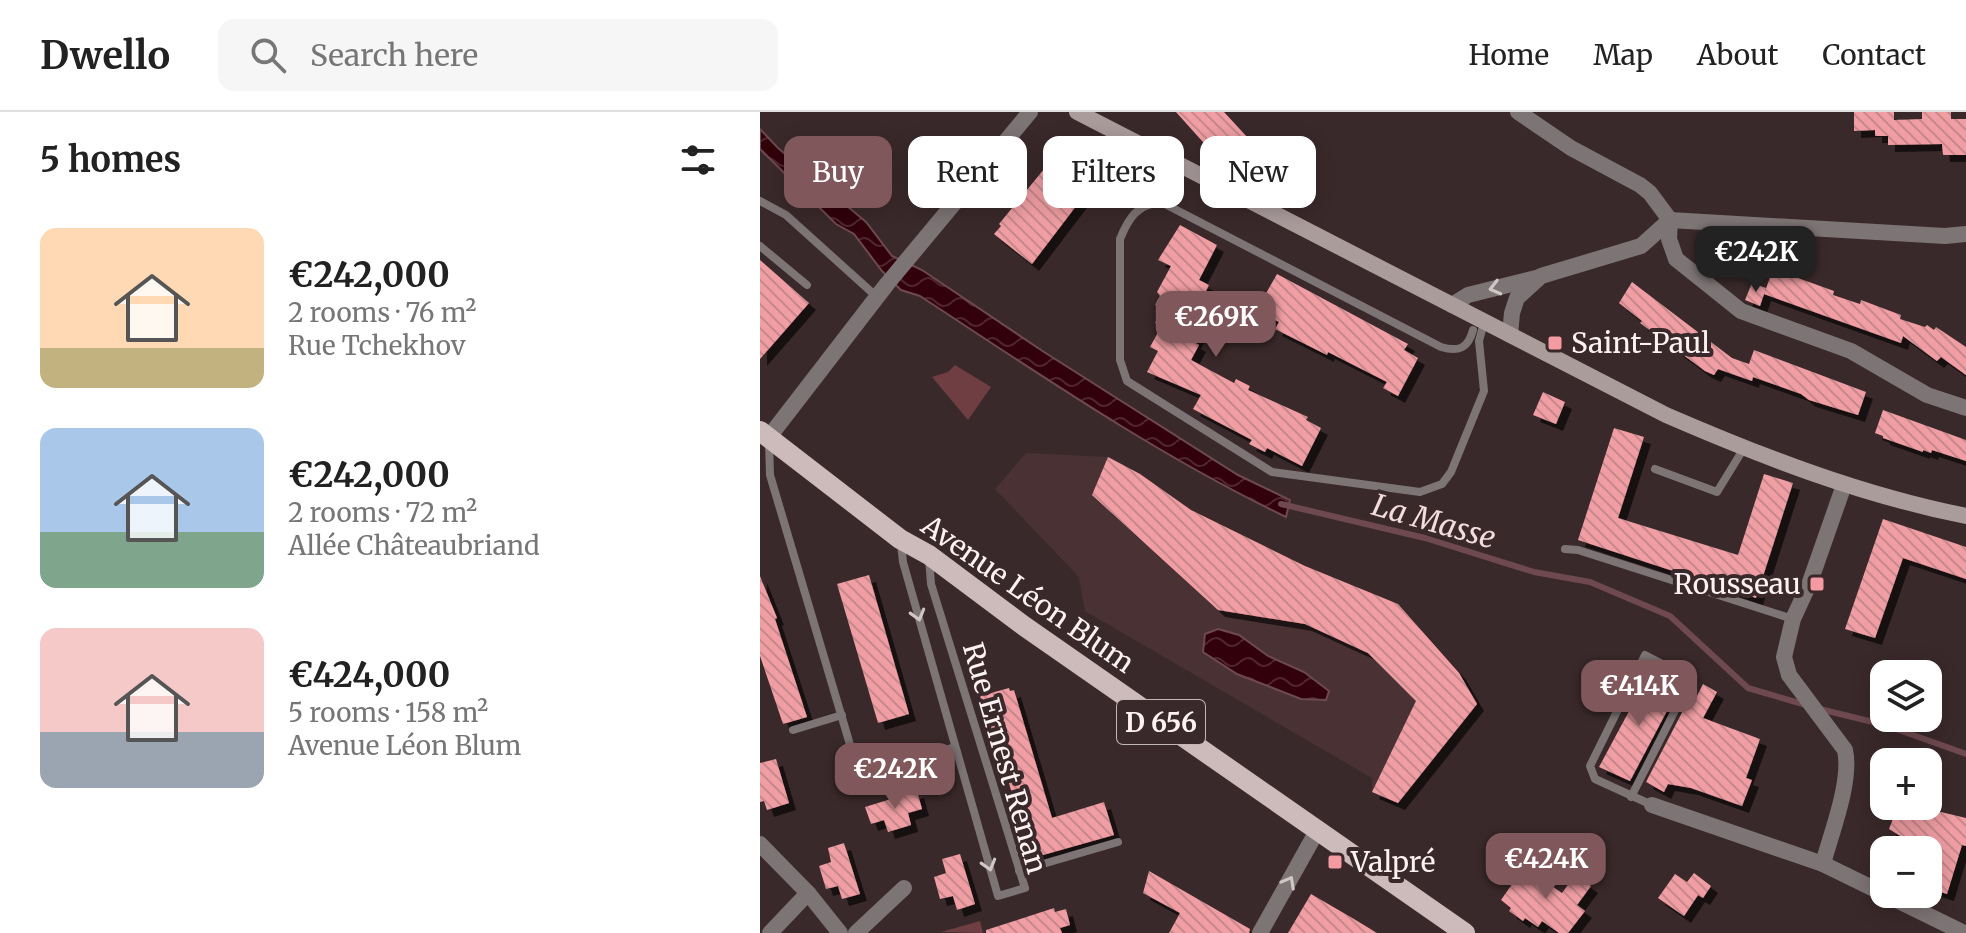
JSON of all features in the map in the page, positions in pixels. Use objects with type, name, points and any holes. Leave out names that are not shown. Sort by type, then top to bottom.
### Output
[{"type":"main road","name":"Avenue Léon Blum","points":[[764,434],[900,539],[929,555],[1024,626],[1465,933]]},
{"type":"street","points":[[764,434],[1030,112]]},
{"type":"street","points":[[1077,112],[1666,415],[1844,485],[1966,516]]},
{"type":"street","points":[[1518,112],[1571,148],[1650,193],[1670,220],[1669,239],[1676,259],[1741,311],[1851,351],[1927,395],[1966,408]]},
{"type":"street","points":[[1452,305],[1468,295],[1641,246],[1670,220],[1945,236],[1966,234]]},
{"type":"street","points":[[1510,335],[1517,298],[1541,276]]},
{"type":"street","points":[[1823,864],[1846,767],[1845,750],[1789,675],[1784,657],[1793,619],[1810,582],[1844,485]]},
{"type":"street","points":[[1652,805],[1823,864],[1964,933]]},
{"type":"street","points":[[1260,933],[1317,831]]},
{"type":"street","points":[[760,844],[808,893],[840,933]]},
{"type":"street","points":[[856,933],[904,888]]},
{"type":"street","points":[[770,933],[808,893]]},
{"type":"lane","points":[[760,201],[786,215],[882,290]]},
{"type":"lane","points":[[1161,202],[1441,347],[1461,349],[1478,330],[1484,391],[1451,472],[1442,484],[1420,492],[1272,472],[1127,381],[1120,360],[1120,239],[1138,208],[1161,202]]},
{"type":"lane","points":[[760,246],[807,285]]},
{"type":"lane","points":[[764,434],[770,475],[859,775],[955,747]]},
{"type":"lane","points":[[1655,469],[1717,492],[1744,448]]},
{"type":"lane","name":"Rue Ernest Renan","points":[[900,539],[903,562],[998,896],[1025,888],[931,584],[929,555]]},
{"type":"lane","points":[[1565,549],[1578,550],[1793,619]]},
{"type":"lane","points":[[1631,797],[1691,679],[1645,655],[1590,766],[1595,779],[1631,797],[1652,805]]},
{"type":"lane","points":[[793,730],[842,715]]},
{"type":"lane","points":[[1019,871],[1118,842]]},
{"type":"shaded area","points":[[955,365],[991,387],[968,420],[932,377],[948,372]]},
{"type":"shaded area","points":[[1026,453],[1108,457],[1140,474],[1191,510],[1305,566],[1398,604],[1459,673],[1477,704],[1398,803],[1372,792],[1372,778],[1085,611],[1079,577],[995,489]]},
{"type":"shaded area","points":[[980,921],[983,933],[941,932]]},
{"type":"water","points":[[760,129],[784,153],[784,173],[760,149]]},
{"type":"water","points":[[820,208],[849,208],[866,222],[892,256],[922,270],[1238,475],[1290,500],[1286,517],[1145,440],[920,296],[901,290],[854,234],[836,224]]},
{"type":"water","points":[[1218,629],[1239,635],[1268,656],[1304,672],[1329,691],[1326,700],[1301,699],[1237,674],[1203,652],[1205,634]]},
{"type":"building","points":[[1176,112],[1224,112],[1246,136],[1200,136],[1200,139]]},
{"type":"building","points":[[1854,112],[1894,112],[1894,120],[1922,119],[1922,112],[1951,112],[1951,119],[1966,119],[1966,155],[1943,155],[1942,144],[1888,145],[1888,136],[1875,136],[1875,130],[1854,131]]},
{"type":"building","points":[[1043,170],[1043,208],[1075,208],[1032,264],[994,234],[1012,208],[1027,208],[1027,190]]},
{"type":"building","points":[[1180,225],[1217,245],[1199,280],[1209,285],[1193,324],[1201,328],[1194,342],[1199,345],[1191,360],[1234,383],[1236,379],[1250,386],[1248,390],[1308,417],[1306,420],[1321,428],[1302,466],[1267,448],[1265,452],[1249,444],[1252,440],[1193,409],[1201,395],[1147,372],[1158,351],[1150,347],[1162,325],[1155,323],[1163,308],[1155,305],[1160,296],[1157,292],[1171,266],[1158,260]]},
{"type":"building","points":[[760,260],[809,303],[760,359]]},
{"type":"building","points":[[1773,269],[1834,291],[1833,295],[1860,304],[1861,300],[1901,315],[1900,319],[1927,325],[1934,330],[1936,327],[1966,347],[1966,375],[1941,357],[1937,361],[1903,336],[1901,343],[1764,294]]},
{"type":"building","points":[[1277,274],[1408,344],[1404,350],[1418,358],[1398,396],[1383,388],[1387,382],[1275,329],[1279,322],[1256,311]]},
{"type":"building","points":[[1632,282],[1732,358],[1749,364],[1754,350],[1866,392],[1858,415],[1809,400],[1801,394],[1753,377],[1752,381],[1718,369],[1714,375],[1705,371],[1640,323],[1642,321],[1619,303]]},
{"type":"building","points":[[1752,283],[1766,288],[1760,306],[1745,300]]},
{"type":"building","points":[[1543,392],[1565,402],[1556,424],[1533,415]]},
{"type":"building","points":[[1883,410],[1966,440],[1966,461],[1932,450],[1931,453],[1923,452],[1883,438],[1875,433]]},
{"type":"building","points":[[1614,428],[1644,437],[1618,518],[1738,555],[1764,474],[1793,483],[1756,598],[1578,540]]},
{"type":"building","points":[[1108,457],[1140,474],[1191,510],[1305,566],[1398,604],[1459,673],[1477,704],[1398,803],[1372,792],[1416,701],[1368,653],[1305,624],[1218,610],[1092,495]]},
{"type":"building","points":[[1883,519],[1966,547],[1966,579],[1903,558],[1875,638],[1845,629]]},
{"type":"building","points":[[869,575],[909,714],[878,723],[837,584]]},
{"type":"building","points":[[760,576],[777,618],[807,717],[783,724],[760,656]]},
{"type":"building","points":[[1649,674],[1678,690],[1630,781],[1599,767]]},
{"type":"building","points":[[1703,684],[1717,692],[1703,718],[1760,739],[1746,778],[1752,780],[1742,806],[1691,788],[1668,784],[1664,792],[1646,782],[1690,697],[1695,700]]},
{"type":"building","points":[[1009,688],[1010,691],[1014,690],[1052,818],[1104,802],[1114,835],[1036,857],[1030,837],[1025,838],[1004,766],[997,769],[984,725],[987,724],[980,696]]},
{"type":"building","points":[[776,759],[789,803],[767,810],[764,801],[760,802],[760,763]]},
{"type":"building","points":[[917,791],[922,809],[908,813],[911,825],[888,832],[884,820],[871,824],[865,807]]},
{"type":"building","points":[[1942,812],[1966,818],[1966,846],[1962,845],[1947,894],[1942,892],[1942,836],[1900,836],[1889,829],[1893,820],[1942,820]]},
{"type":"building","points":[[844,843],[860,894],[842,899],[838,886],[826,889],[819,866],[831,862],[828,848]]},
{"type":"building","points":[[960,854],[975,904],[957,910],[953,896],[940,899],[934,877],[946,873],[942,859]]},
{"type":"building","points":[[1524,867],[1562,893],[1575,875],[1591,886],[1577,905],[1585,911],[1568,933],[1559,933],[1542,921],[1538,927],[1525,918],[1523,921],[1509,911],[1511,908],[1501,900]]},
{"type":"building","points":[[1149,871],[1250,929],[1249,933],[1169,933],[1180,913],[1143,893]]},
{"type":"building","points":[[1694,873],[1711,886],[1703,898],[1698,895],[1684,916],[1658,898],[1675,874],[1687,882]]},
{"type":"building","points":[[1311,894],[1354,919],[1377,933],[1288,933]]},
{"type":"building","points":[[1054,908],[1055,912],[1066,909],[1070,925],[1060,928],[1062,933],[986,933],[986,930]]},
{"type":"waterway","name":"La Masse","points":[[1281,504],[1425,538],[1534,572],[1590,582],[1670,616],[1748,688],[1806,705]]},
{"type":"waterway","name":"La Masse","points":[[1820,709],[1885,725],[1966,754]]},
{"type":"place","name":"Saint-Paul","points":[[1555,343]]},
{"type":"place","name":"Rousseau","points":[[1817,584]]},
{"type":"place","name":"Valpré","points":[[1335,862]]}]
